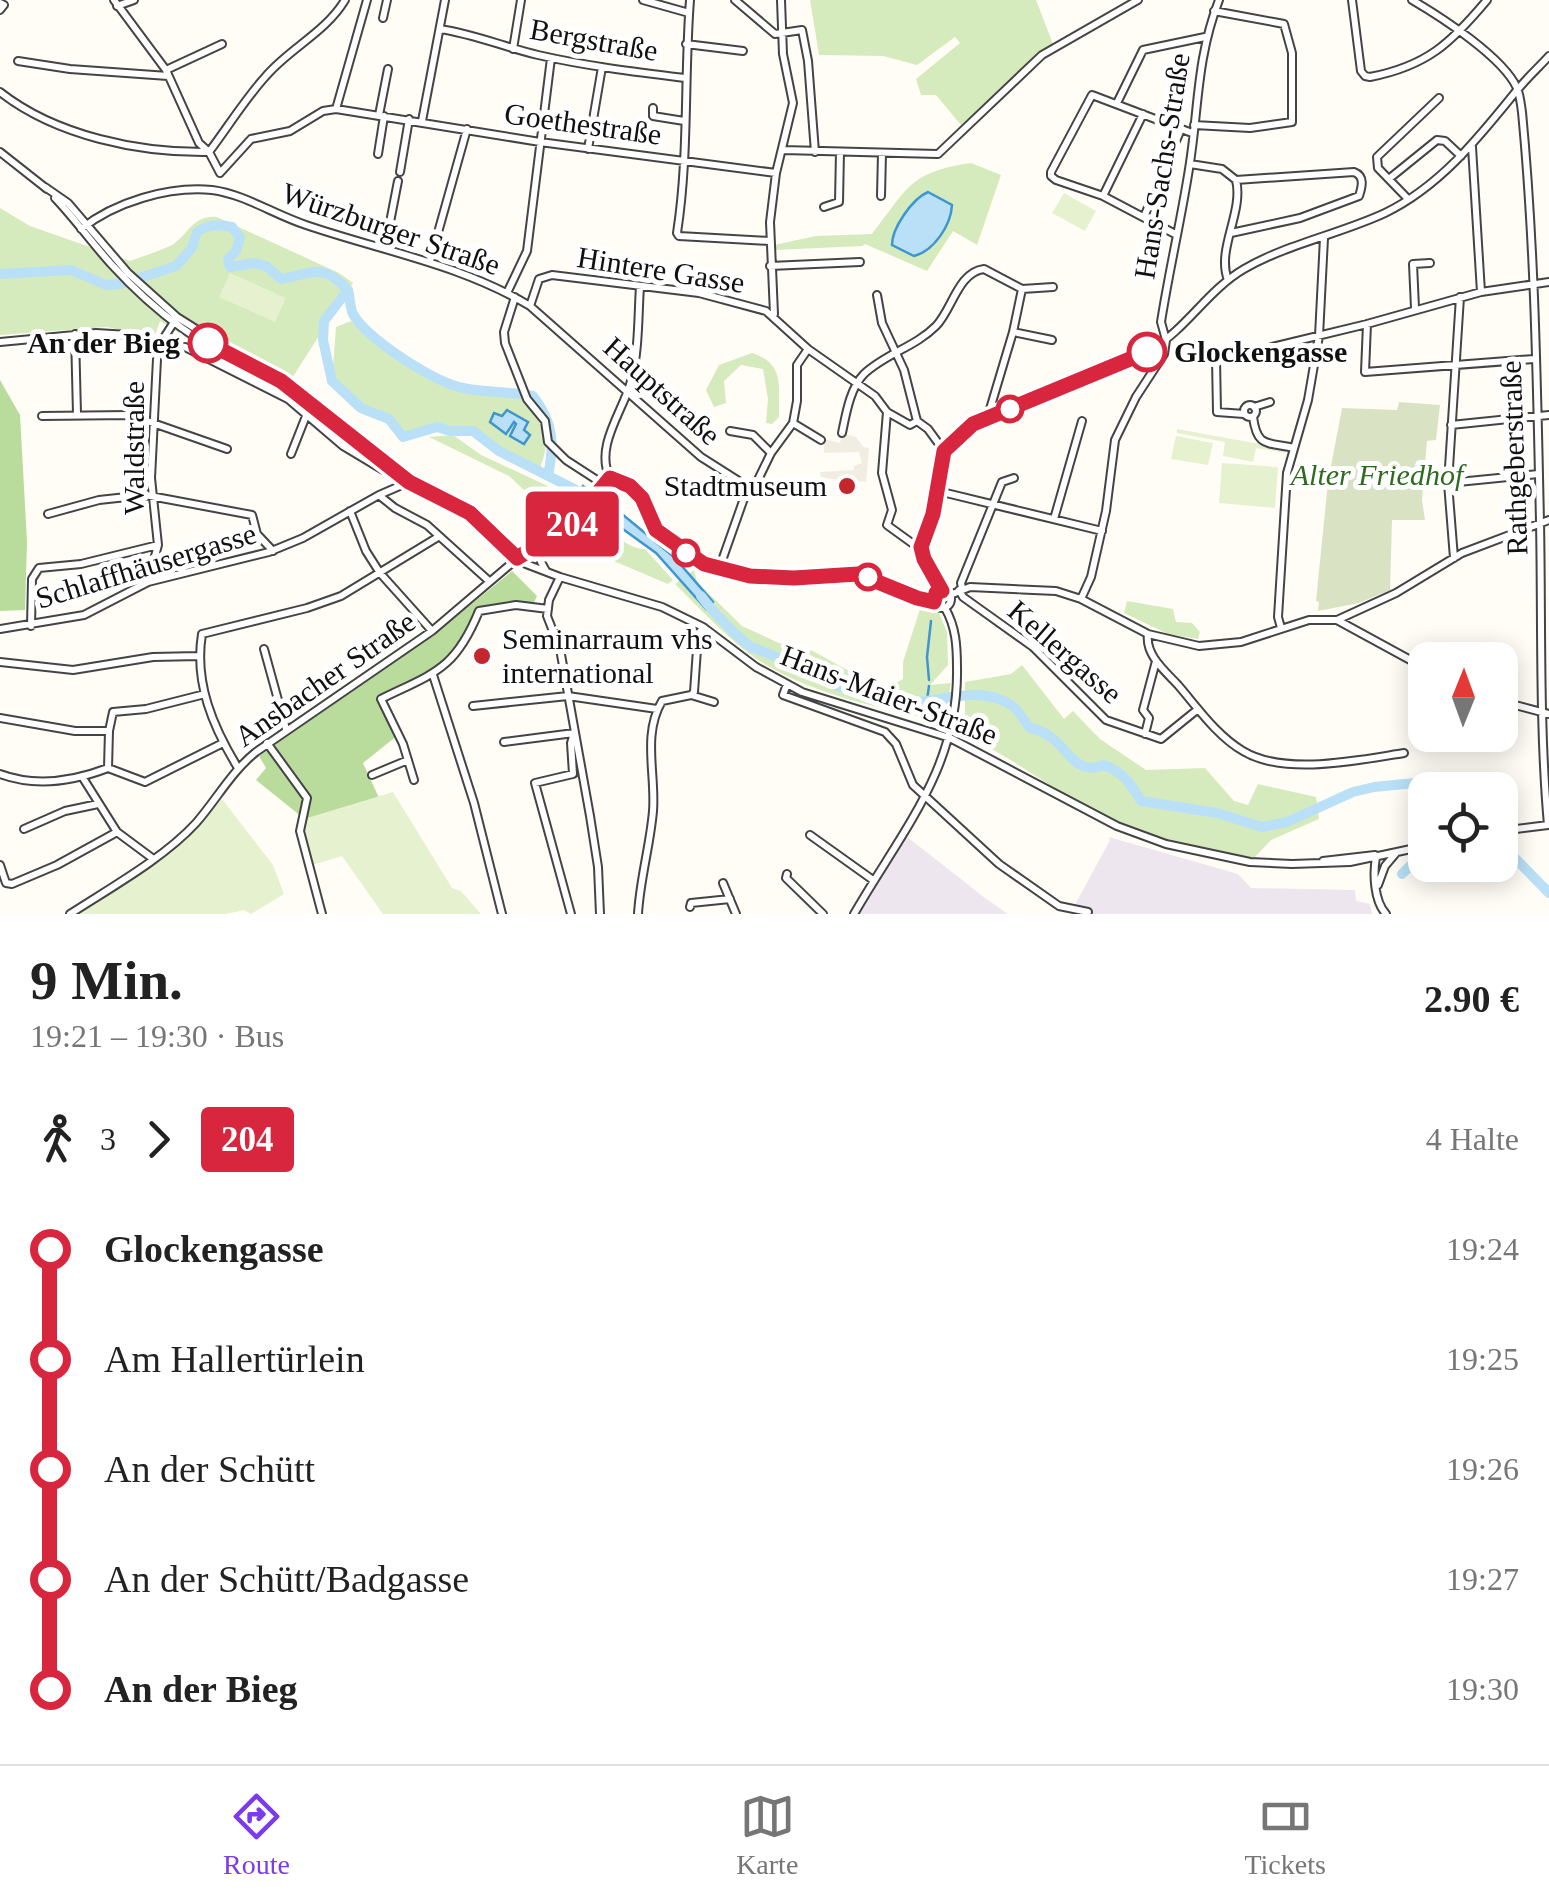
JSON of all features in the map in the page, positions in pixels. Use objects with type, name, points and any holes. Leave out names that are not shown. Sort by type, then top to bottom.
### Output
[{"type":"street","points":[[134,0],[116,3],[167,73],[200,142],[220,173]]},
{"type":"street","points":[[210,152],[264,77],[289,52],[327,24],[344,0]]},
{"type":"street","points":[[216,191],[220,173],[251,138],[290,130],[323,111],[336,109],[367,0]]},
{"type":"street","points":[[383,18],[387,0]]},
{"type":"street","points":[[422,121],[446,0]]},
{"type":"street","points":[[512,50],[521,0]]},
{"type":"street","points":[[643,0],[689,13]]},
{"type":"street","points":[[690,0],[679,236],[769,241]]},
{"type":"street","points":[[735,0],[770,31],[781,34],[802,30],[815,152]]},
{"type":"street","points":[[774,316],[769,241],[776,174],[793,97],[781,34],[781,0]]},
{"type":"street","points":[[783,150],[938,154],[1042,56],[1138,0]]},
{"type":"street","name":"Hans-Sachs-Straße","points":[[1166,340],[1161,322],[1190,164],[1197,80],[1205,37],[1219,0]]},
{"type":"street","points":[[1352,0],[1364,76],[1390,74],[1446,47],[1486,0]]},
{"type":"street","points":[[1412,0],[1462,31],[1518,89]]},
{"type":"street","points":[[1177,235],[1103,196],[1051,176],[1092,95],[1181,129],[1250,128],[1292,122],[1292,53],[1284,24],[1214,11]]},
{"type":"street","name":"Bergstraße","points":[[440,29],[472,34],[512,50],[551,58],[684,78]]},
{"type":"street","points":[[1117,104],[1143,50],[1205,37]]},
{"type":"street","points":[[18,61],[103,72],[167,73],[222,44]]},
{"type":"street","points":[[686,44],[744,51]]},
{"type":"street","points":[[921,553],[938,492],[944,451],[968,426],[1147,352],[1166,340],[1228,280],[1274,254],[1324,238],[1408,200],[1472,147],[1549,56]]},
{"type":"street","points":[[551,58],[527,252],[511,295],[505,344],[520,384],[545,421],[551,444],[602,486],[610,478]]},
{"type":"street","points":[[588,150],[602,67]]},
{"type":"street","points":[[378,154],[388,69]]},
{"type":"street","name":"Rathgeberstraße","points":[[1518,89],[1527,178],[1540,522],[1539,638],[1549,825]]},
{"type":"street","points":[[0,92],[36,117],[115,142],[210,152]]},
{"type":"street","points":[[1408,200],[1378,168],[1377,156],[1440,98]]},
{"type":"street","points":[[654,108],[652,116],[684,121]]},
{"type":"street","name":"Goethestraße","points":[[336,109],[588,150],[776,174]]},
{"type":"street","points":[[1103,196],[1142,114]]},
{"type":"street","points":[[400,172],[409,119]]},
{"type":"street","points":[[430,261],[467,129]]},
{"type":"street","points":[[1144,217],[1181,129]]},
{"type":"street","points":[[1390,178],[1437,140],[1445,140],[1459,154]]},
{"type":"street","points":[[1472,147],[1481,292]]},
{"type":"street","points":[[0,152],[45,187],[84,226]]},
{"type":"street","points":[[824,207],[839,202],[840,152]]},
{"type":"street","points":[[881,196],[882,153]]},
{"type":"street","points":[[1190,164],[1222,169],[1236,180],[1354,172],[1360,176],[1359,196],[1315,213],[1231,233]]},
{"type":"street","points":[[1228,280],[1225,265],[1238,195],[1236,180]]},
{"type":"street","points":[[385,248],[398,181]]},
{"type":"street","name":"Würzburger Straße","points":[[84,226],[108,211],[140,200],[188,191],[216,191],[306,225],[430,261],[511,295],[546,318]]},
{"type":"street","name":"Hans-Maier-Straße","points":[[84,226],[142,297],[278,379],[409,482],[454,503],[484,525],[517,558],[546,572],[648,602],[703,627],[786,684],[950,738],[1120,828],[1166,844],[1251,862],[1350,862],[1408,850]]},
{"type":"street","points":[[1281,628],[1278,617],[1286,482],[1308,400],[1319,336],[1324,238]]},
{"type":"street","name":"Hans-Maier-Straße","points":[[113,261],[175,320]]},
{"type":"street","points":[[770,266],[860,262]]},
{"type":"street","points":[[1414,308],[1412,264],[1430,262]]},
{"type":"street","points":[[842,433],[864,374],[934,328],[969,274],[978,268],[1022,289],[1053,287]]},
{"type":"street","name":"Hintere Gasse","points":[[530,306],[543,276],[699,293],[774,316],[808,349],[875,396],[887,412]]},
{"type":"street","points":[[1235,356],[1367,324],[1460,296],[1549,282]]},
{"type":"street","points":[[640,286],[634,366],[627,393],[617,410],[606,470],[610,478],[630,486],[642,498],[650,522],[664,537],[704,564],[719,569],[780,578],[858,574],[946,608]]},
{"type":"street","points":[[988,419],[1022,289]]},
{"type":"street","points":[[877,295],[882,323],[896,350],[918,421],[944,451]]},
{"type":"street","points":[[1454,558],[1448,483],[1460,296]]},
{"type":"street","name":"Hauptstraße","points":[[546,318],[701,457],[751,488]]},
{"type":"street","name":"Waldstraße","points":[[148,582],[158,545],[152,498],[152,423],[160,344],[175,320]]},
{"type":"street","points":[[1367,324],[1365,372],[1534,358]]},
{"type":"street","points":[[1013,332],[1052,340]]},
{"type":"street","points":[[75,334],[76,414]]},
{"type":"street","points":[[0,342],[75,334],[129,335]]},
{"type":"street","points":[[1082,599],[1102,530],[1116,440],[1136,397],[1164,354],[1166,340]]},
{"type":"street","points":[[185,347],[273,389],[370,462],[383,470],[389,467]]},
{"type":"street","points":[[719,569],[751,488],[794,424],[796,365],[808,349]]},
{"type":"street","points":[[1216,358],[1216,412],[1253,417]]},
{"type":"street","points":[[273,389],[278,379]]},
{"type":"street","points":[[1244,414],[1246,406],[1270,402]]},
{"type":"street","points":[[1254,407],[1254,432],[1260,441],[1294,448]]},
{"type":"street","points":[[918,421],[910,425],[887,412],[882,473],[892,510],[887,525],[921,553],[946,593],[950,604],[946,608]]},
{"type":"street","points":[[42,416],[130,415],[227,449]]},
{"type":"street","points":[[1451,425],[1549,415]]},
{"type":"street","points":[[291,454],[306,416]]},
{"type":"street","points":[[1054,518],[1082,421]]},
{"type":"street","points":[[794,424],[821,440]]},
{"type":"street","points":[[730,431],[753,436],[771,453]]},
{"type":"street","points":[[1448,483],[1538,474]]},
{"type":"street","points":[[961,589],[1002,482],[1014,478]]},
{"type":"street","name":"Schlaffhäusergasse","points":[[0,629],[84,614],[148,582],[273,551],[409,482]]},
{"type":"street","name":"Ansbacher Straße","points":[[70,914],[194,824],[238,768],[286,729],[432,631],[517,558],[580,516],[602,486]]},
{"type":"street","points":[[938,492],[1102,530]]},
{"type":"street","points":[[48,514],[100,500],[145,495],[252,515],[257,534],[273,551]]},
{"type":"street","points":[[379,495],[427,524],[489,581]]},
{"type":"street","points":[[350,511],[366,551],[380,573],[432,631]]},
{"type":"street","points":[[934,602],[936,593],[961,589],[1044,589],[1082,599],[1148,634],[1185,645],[1212,646],[1254,639],[1309,620],[1337,620],[1396,593],[1454,558],[1549,520]]},
{"type":"street","points":[[238,768],[222,743],[204,694],[199,656],[202,634],[341,596],[438,537]]},
{"type":"street","points":[[543,540],[541,562],[546,572]]},
{"type":"street","points":[[31,626],[32,579],[39,568],[81,564],[158,545]]},
{"type":"street","points":[[560,577],[548,609],[548,625],[560,649],[598,867],[600,914]]},
{"type":"street","name":"Kellergasse","points":[[961,589],[963,597],[1033,646],[1106,720],[1166,738],[1198,709]]},
{"type":"street","points":[[414,780],[382,699],[433,676],[457,652],[480,611],[516,606],[548,609]]},
{"type":"street","points":[[854,914],[925,797],[950,738],[957,678],[956,640],[946,608]]},
{"type":"street","points":[[1337,620],[1408,659]]},
{"type":"street","points":[[691,695],[698,636],[703,627]]},
{"type":"street","points":[[1148,634],[1147,646],[1156,660],[1198,709],[1238,748],[1262,760],[1314,763],[1404,753]]},
{"type":"street","points":[[1539,638],[1549,638]]},
{"type":"street","points":[[264,649],[286,729]]},
{"type":"street","points":[[0,662],[73,670],[153,656],[199,656]]},
{"type":"street","points":[[1145,734],[1149,718],[1143,710],[1156,660]]},
{"type":"street","points":[[433,676],[474,804],[502,914]]},
{"type":"street","points":[[786,684],[783,695],[877,728],[892,738],[909,778],[925,797],[1034,892],[1059,906],[1088,912]]},
{"type":"street","points":[[108,768],[113,712],[146,709],[204,694]]},
{"type":"street","points":[[638,914],[653,814],[650,741],[657,709],[662,701],[691,695],[714,702]]},
{"type":"street","points":[[472,706],[568,696],[657,709]]},
{"type":"street","points":[[1518,706],[1545,713]]},
{"type":"street","points":[[0,718],[75,730],[109,730]]},
{"type":"street","points":[[504,742],[574,734]]},
{"type":"street","points":[[571,914],[534,784],[573,774],[574,734]]},
{"type":"street","points":[[0,774],[39,781],[83,778],[108,768],[136,780],[151,780],[222,743]]},
{"type":"street","points":[[267,744],[307,798],[300,830],[322,914]]},
{"type":"street","points":[[372,775],[408,760]]},
{"type":"street","points":[[83,778],[116,832],[152,858]]},
{"type":"street","points":[[24,829],[66,810],[98,804]]},
{"type":"street","points":[[1518,828],[1549,825]]},
{"type":"street","points":[[0,865],[6,883],[12,884],[57,865],[116,832]]},
{"type":"street","points":[[810,835],[873,880]]},
{"type":"street","points":[[1377,877],[1396,852]]},
{"type":"street","name":"Hans-Maier-Straße","points":[[1314,863],[1366,854],[1376,856]]},
{"type":"street","points":[[1376,856],[1381,866],[1377,877],[1380,907],[1386,914]]},
{"type":"street","points":[[1350,862],[1364,866],[1377,877]]},
{"type":"street","points":[[787,874],[786,878],[822,914]]},
{"type":"street","points":[[724,883],[736,914]]},
{"type":"street","points":[[690,907],[730,899]]},
{"type":"shaded area","points":[[842,433],[856,437],[863,447],[869,448],[866,482],[821,478],[820,472],[854,470],[854,466],[862,463],[859,452],[824,453],[824,439],[840,443]]},
{"type":"shaded area","points":[[906,836],[985,898],[1008,914],[855,914]]},
{"type":"shaded area","points":[[1109,837],[1238,874],[1251,888],[1355,890],[1356,901],[1370,904],[1372,914],[1070,914]]},
{"type":"green space","points":[[810,0],[1036,0],[1053,44],[961,125],[936,95],[921,95],[916,79],[960,43],[955,37],[917,65],[883,56],[819,55]]},
{"type":"green space","points":[[971,163],[1001,175],[977,245],[953,231],[927,271],[865,244],[775,250],[774,245],[816,236],[872,234],[903,194],[922,177]]},
{"type":"green space","points":[[1064,193],[1096,211],[1085,231],[1052,213]]},
{"type":"green space","points":[[0,208],[30,226],[130,261],[170,246],[201,219],[217,217],[353,283],[285,389],[160,321],[154,338],[107,327],[0,335]]},
{"type":"green space","points":[[230,273],[286,298],[275,322],[219,297]]},
{"type":"green space","points":[[351,321],[437,379],[470,389],[517,392],[545,436],[539,470],[499,451],[472,431],[437,427],[403,437],[389,419],[361,408],[332,381],[336,327]]},
{"type":"green space","points":[[752,353],[770,363],[778,378],[779,417],[772,424],[766,423],[768,399],[763,369],[741,365],[724,381],[726,403],[714,407],[706,390],[719,365]]},
{"type":"green space","points":[[0,380],[20,415],[27,541],[25,610],[0,611]]},
{"type":"green space","name":"Alter Friedhof","points":[[1399,402],[1440,405],[1436,440],[1427,441],[1422,500],[1425,520],[1392,520],[1390,590],[1359,603],[1318,611],[1328,482],[1342,408],[1397,410]]},
{"type":"green space","points":[[1177,429],[1287,449],[1286,453],[1256,448],[1253,462],[1223,456],[1225,442],[1177,433]]},
{"type":"green space","points":[[453,435],[481,455],[550,487],[575,511],[558,522],[509,476],[429,437]]},
{"type":"green space","points":[[1176,436],[1213,443],[1208,465],[1171,459]]},
{"type":"green space","points":[[1222,463],[1278,467],[1275,508],[1219,503]]},
{"type":"green space","points":[[590,514],[629,545],[645,549],[673,580],[668,584],[583,548],[588,541],[582,535]]},
{"type":"green space","points":[[694,570],[697,582],[742,626],[779,643],[813,651],[883,690],[903,679],[903,662],[920,609],[939,613],[947,632],[948,665],[930,685],[951,683],[939,721],[836,696],[764,664],[675,584]]},
{"type":"green space","points":[[512,571],[537,596],[532,607],[516,605],[480,611],[448,663],[382,699],[398,735],[363,763],[380,800],[300,831],[302,817],[256,780],[266,768],[259,756],[435,634]]},
{"type":"green space","points":[[1127,601],[1173,609],[1176,622],[1192,623],[1200,632],[1198,639],[1168,634],[1124,613]]},
{"type":"green space","points":[[1022,665],[1064,719],[1073,711],[1100,739],[1146,770],[1205,768],[1234,801],[1248,805],[1258,784],[1316,797],[1319,819],[1271,840],[1254,858],[1166,839],[1103,815],[968,737],[965,682],[1011,674]]},
{"type":"green space","points":[[393,792],[452,888],[461,891],[481,914],[383,914],[342,856],[312,865],[302,829],[304,819]]},
{"type":"green space","points":[[222,799],[273,865],[284,894],[251,914],[244,910],[226,914],[78,914],[196,826]]},
{"type":"water","points":[[928,192],[952,205],[951,213],[935,243],[914,256],[892,245],[893,238],[910,207]]},
{"type":"water","points":[[507,410],[528,422],[524,430],[530,435],[524,444],[510,436],[514,422],[506,434],[490,422],[494,413],[502,416]]},
{"type":"water","points":[[583,486],[674,557],[713,602],[706,609],[656,553],[577,496]]},
{"type":"waterway","points":[[0,274],[71,270],[106,285],[121,284],[176,266],[202,229],[214,225],[232,227],[240,238],[228,259],[230,267],[254,263],[266,266],[281,279],[324,273],[348,290],[324,321],[323,340],[332,381],[361,408],[389,419],[403,437],[437,427],[473,431],[499,451],[588,496]]},
{"type":"waterway","points":[[348,290],[352,312],[361,324],[419,369],[463,388],[533,396],[551,433],[548,475]]},
{"type":"waterway","points":[[701,596],[751,647],[870,698],[903,703],[966,695],[997,698],[1014,707],[1030,728],[1053,739],[1083,766],[1104,765],[1116,771],[1141,801],[1217,813],[1262,827],[1287,822],[1353,792],[1408,784]]},
{"type":"waterway","points":[[929,680],[931,621]]},
{"type":"waterway","points":[[927,700],[929,686]]},
{"type":"waterway","points":[[1518,861],[1549,893]]},
{"type":"waterway","points":[[1402,874],[1408,868]]},
{"type":"bus line","name":"204","points":[[208,343],[281,381],[409,482],[470,513],[517,558],[572,524],[610,478],[630,486],[642,498],[656,530],[704,564],[750,576],[865,575],[934,602],[936,593],[942,591],[921,547],[930,528],[944,451],[950,442],[973,424],[1147,352]]},
{"type":"place","name":"An der Bieg","points":[[208,343]]},
{"type":"place","name":"Glockengasse","points":[[1147,352]]},
{"type":"place","name":"Stadtmuseum","points":[[847,486]]},
{"type":"place","name":"Seminarraum vhs international","points":[[482,656]]}]
